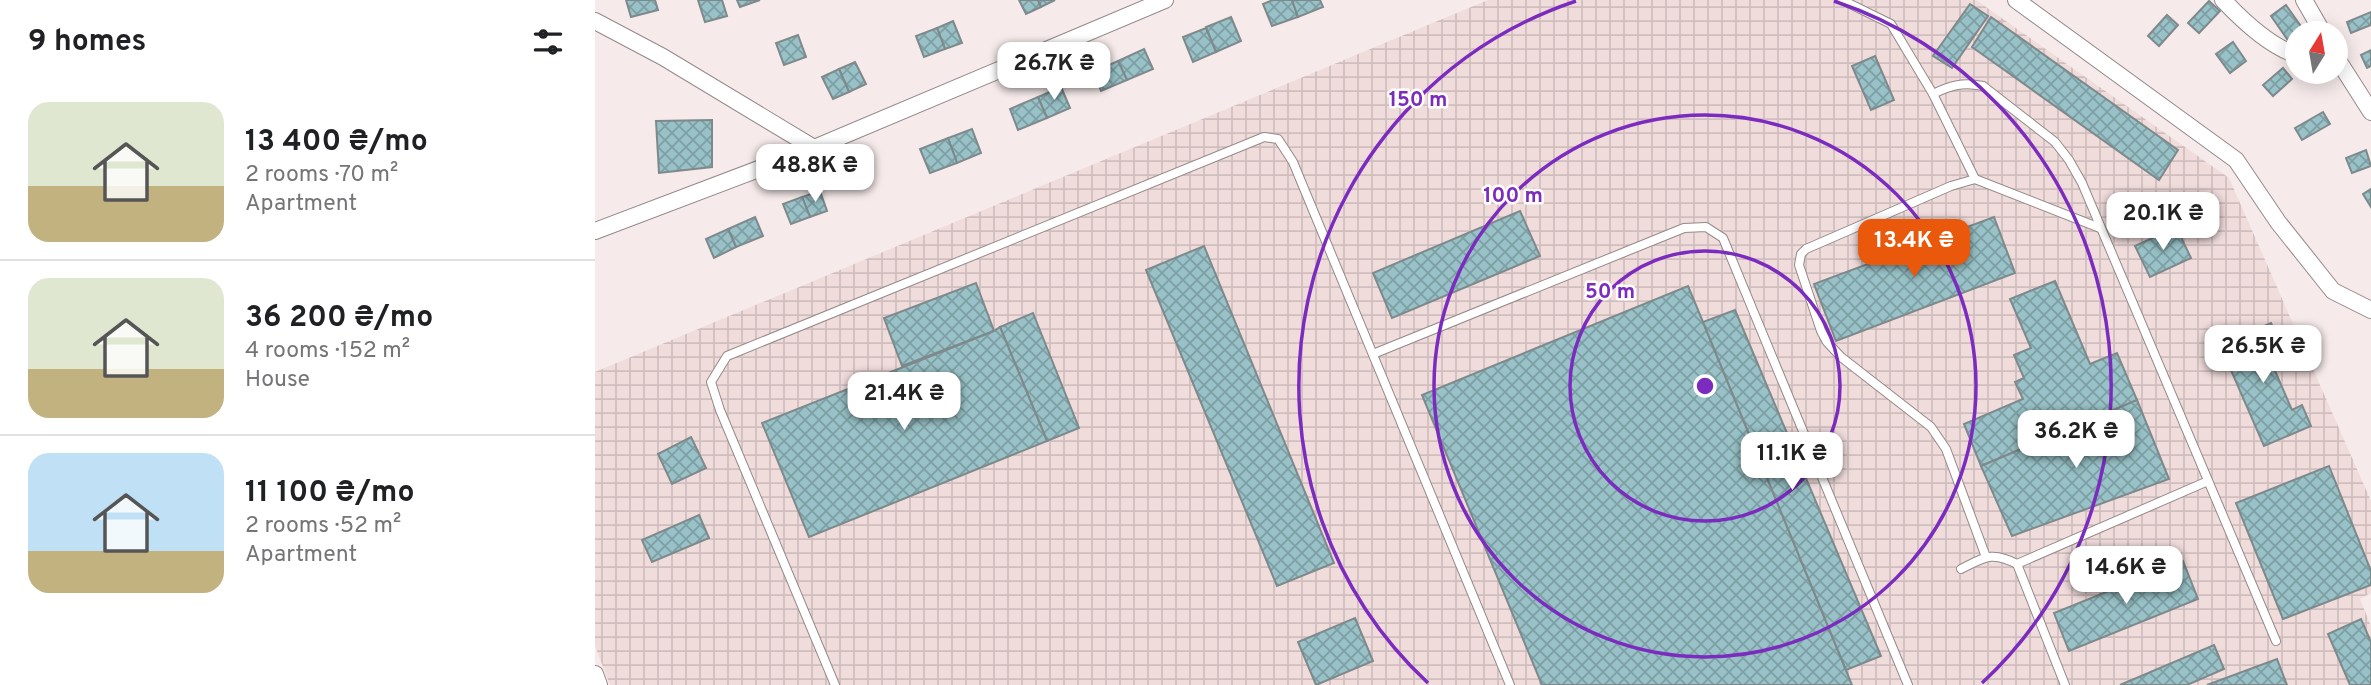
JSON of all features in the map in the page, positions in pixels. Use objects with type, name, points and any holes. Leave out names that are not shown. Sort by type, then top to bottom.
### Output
[{"type":"street","points":[[595,231],[814,148],[1165,0]]},
{"type":"street","points":[[2016,0],[2236,160],[2278,222],[2333,291],[2371,310]]},
{"type":"street","points":[[2223,0],[2245,23],[2285,52]]},
{"type":"street","points":[[2304,0],[2316,21]]},
{"type":"street","points":[[595,21],[663,57],[814,148]]},
{"type":"street","points":[[2349,79],[2371,112]]},
{"type":"street","points":[[595,674],[599,685]]},
{"type":"lane","points":[[1842,0],[1891,24],[1933,94],[1975,179]]},
{"type":"lane","points":[[1933,94],[1951,85],[1968,83],[1983,86],[2055,142],[2069,160],[2082,183],[2276,640]]},
{"type":"lane","points":[[835,685],[720,410],[711,382],[727,356],[1264,137],[1278,139],[1293,162],[1510,685]]},
{"type":"lane","points":[[1986,556],[1946,449],[1931,427],[1841,357],[1827,342],[1799,265],[1801,254],[1806,248],[1951,186],[1975,179],[2100,228]]},
{"type":"lane","points":[[1373,354],[1684,228],[1706,227],[1723,238],[1909,685]]},
{"type":"lane","points":[[2017,564],[2208,481]]},
{"type":"lane","points":[[1961,569],[1986,556],[1996,555],[2017,564],[2065,685]]},
{"type":"shaded area","points":[[1488,0],[1976,0],[2229,178],[2371,501],[2371,593],[2360,599],[2371,626],[2371,685],[610,685],[595,646],[595,372]]},
{"type":"building","points":[[626,0],[655,0],[658,10],[631,17]]},
{"type":"building","points":[[698,0],[722,0],[727,16],[705,22]]},
{"type":"building","points":[[737,0],[760,0],[740,7]]},
{"type":"building","points":[[1019,0],[1038,0],[1041,7],[1026,14]]},
{"type":"building","points":[[1038,0],[1055,0],[1041,7]]},
{"type":"building","points":[[1273,0],[1292,0],[1298,17],[1272,26],[1263,4]]},
{"type":"building","points":[[1292,0],[1320,0],[1323,7],[1298,17]]},
{"type":"building","points":[[2209,1],[2220,11],[2199,33],[2188,23]]},
{"type":"building","points":[[1970,4],[1988,16],[1952,68],[1933,56]]},
{"type":"building","points":[[2286,5],[2297,21],[2285,21],[2285,36],[2271,16]]},
{"type":"building","points":[[2371,12],[2371,25],[2351,33],[2349,21]]},
{"type":"building","points":[[2167,15],[2178,25],[2159,46],[2148,36]]},
{"type":"building","points":[[1231,17],[1241,41],[1216,52],[1206,27]]},
{"type":"building","points":[[1991,17],[2178,150],[2159,180],[1972,47]]},
{"type":"building","points":[[953,21],[962,43],[945,49],[937,28]]},
{"type":"building","points":[[937,28],[945,49],[924,57],[916,36]]},
{"type":"building","points":[[1206,28],[1216,52],[1193,62],[1183,37]]},
{"type":"building","points":[[798,35],[806,57],[784,65],[776,43]]},
{"type":"building","points":[[2233,42],[2246,61],[2230,73],[2216,54]]},
{"type":"building","points":[[1144,49],[1153,69],[1127,80],[1118,61]]},
{"type":"building","points":[[2371,50],[2371,66],[2367,68],[2361,55]]},
{"type":"building","points":[[1875,56],[1894,100],[1871,110],[1852,66]]},
{"type":"building","points":[[1118,61],[1127,80],[1101,91],[1093,72]]},
{"type":"building","points":[[855,62],[866,84],[849,92],[839,69]]},
{"type":"building","points":[[2283,68],[2285,70],[2286,84],[2273,96],[2263,85]]},
{"type":"building","points":[[839,69],[849,92],[833,99],[822,77]]},
{"type":"building","points":[[1061,87],[1070,108],[1047,118],[1038,97]]},
{"type":"building","points":[[1038,97],[1047,118],[1018,130],[1010,109]]},
{"type":"building","points":[[2323,112],[2330,124],[2302,140],[2295,128]]},
{"type":"building","points":[[712,120],[712,167],[659,173],[656,121]]},
{"type":"building","points":[[972,129],[981,153],[957,163],[948,138]]},
{"type":"building","points":[[948,138],[957,163],[930,173],[920,149]]},
{"type":"building","points":[[2366,150],[2371,166],[2352,173],[2346,158]]},
{"type":"building","points":[[2371,189],[2371,207],[2363,194]]},
{"type":"building","points":[[820,191],[827,211],[810,217],[802,197]]},
{"type":"building","points":[[802,197],[810,217],[791,224],[783,204]]},
{"type":"building","points":[[1520,211],[1540,256],[1392,318],[1373,273]]},
{"type":"building","points":[[755,217],[763,236],[736,247],[728,229]]},
{"type":"building","points":[[1994,217],[2015,273],[1836,341],[1814,284]]},
{"type":"building","points":[[2176,227],[2191,258],[2150,277],[2135,246]]},
{"type":"building","points":[[728,229],[736,247],[714,258],[706,239]]},
{"type":"building","points":[[1204,246],[1334,563],[1277,586],[1146,270]]},
{"type":"building","points":[[2055,281],[2090,364],[2117,353],[2137,400],[1981,466],[1964,424],[2023,399],[2015,382],[2024,378],[2014,355],[2031,348],[2010,299]]},
{"type":"building","points":[[976,283],[994,331],[902,366],[884,318]]},
{"type":"building","points":[[1688,286],[1852,685],[1542,685],[1422,395]]},
{"type":"building","points":[[1735,310],[1881,656],[1846,670],[1703,322]]},
{"type":"building","points":[[1033,313],[1079,428],[1047,441],[1000,327]]},
{"type":"building","points":[[2271,323],[2283,351],[2269,357],[2292,410],[2302,405],[2311,426],[2264,446],[2220,345]]},
{"type":"building","points":[[1000,327],[1047,441],[809,537],[762,423]]},
{"type":"building","points":[[2137,400],[2169,479],[2012,536],[1981,466]]},
{"type":"building","points":[[691,437],[706,468],[672,484],[658,454]]},
{"type":"building","points":[[2329,466],[2371,571],[2371,585],[2283,619],[2236,503]]},
{"type":"building","points":[[699,515],[709,538],[652,562],[642,540]]},
{"type":"building","points":[[2183,561],[2198,599],[2069,651],[2054,613]]},
{"type":"building","points":[[1355,618],[1373,661],[1316,685],[1298,642]]},
{"type":"building","points":[[2361,619],[2371,642],[2371,685],[2350,685],[2328,634]]},
{"type":"building","points":[[2214,645],[2224,669],[2187,685],[2120,685]]},
{"type":"building","points":[[2277,659],[2287,685],[2207,685]]}]
